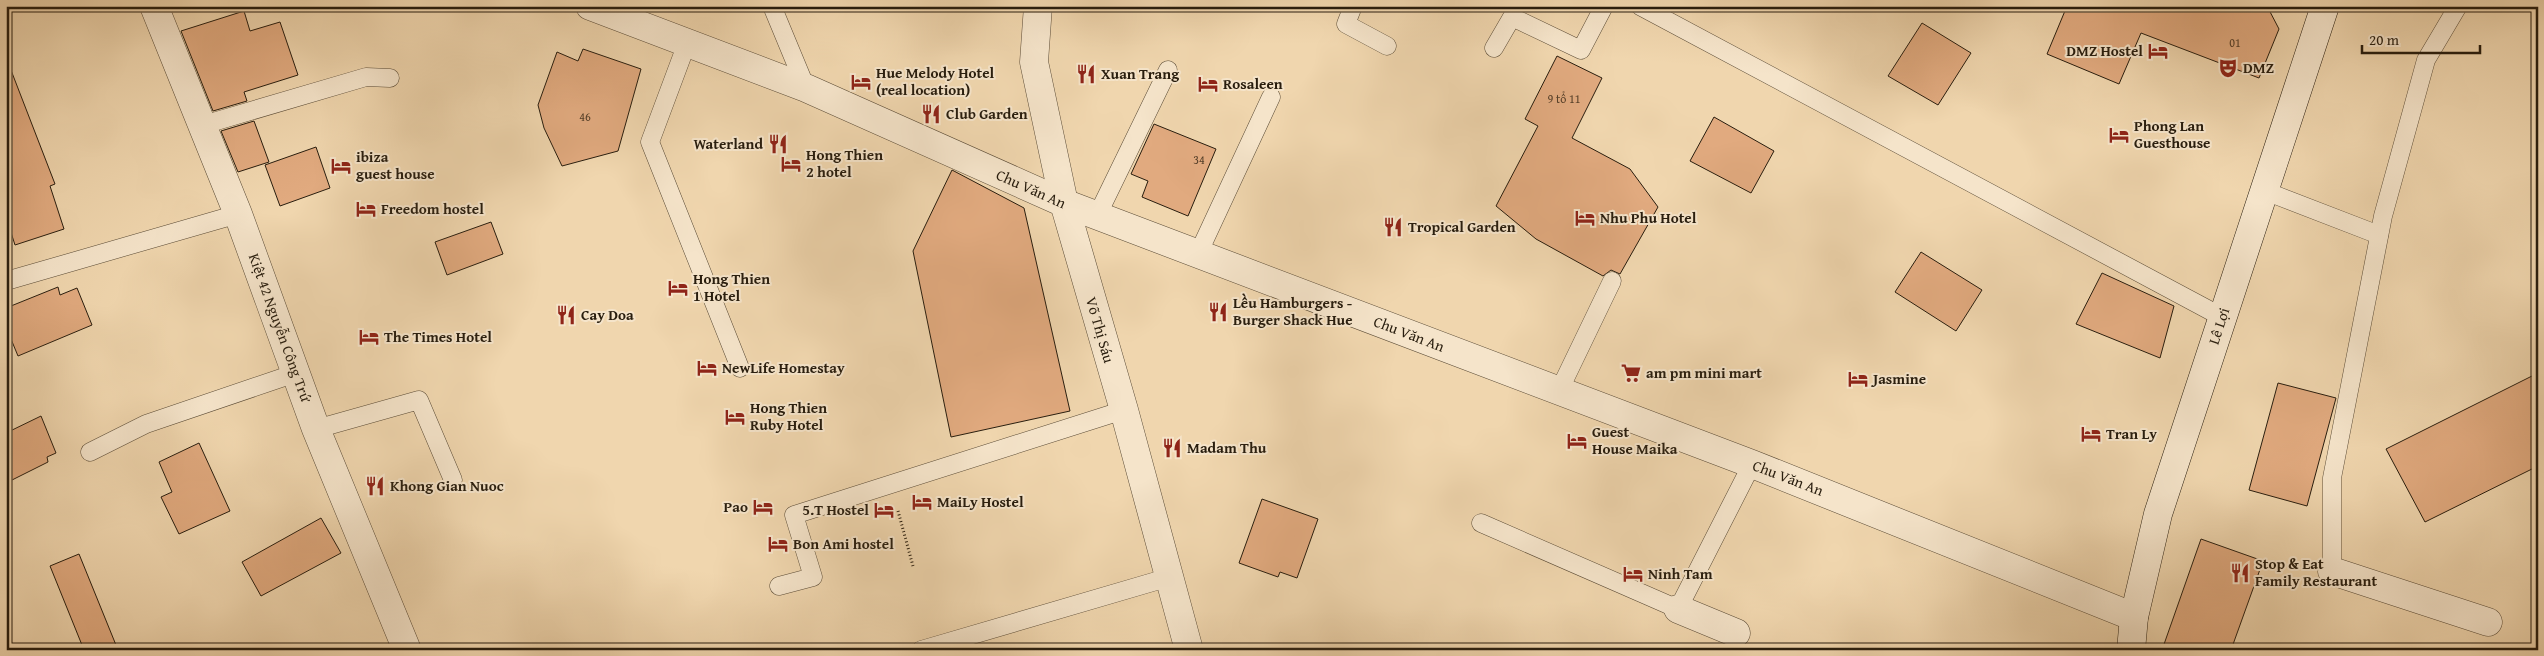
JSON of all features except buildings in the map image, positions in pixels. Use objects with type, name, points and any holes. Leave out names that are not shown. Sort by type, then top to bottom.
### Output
[{"type":"street","name":"Kiệt 42 Nguyễn Công Trứ","points":[[154,6],[238,214],[316,429],[407,650]]},
{"type":"street","name":"Chu Văn An","points":[[590,6],[806,88],[1064,204],[1752,464],[2134,617]]},
{"type":"street","name":"Võ Thị Sáu","points":[[1038,6],[1034,62],[1064,204],[1124,410],[1189,650]]},
{"type":"street","name":"Lê Lợi","points":[[2131,650],[2134,617],[2158,514],[2222,317],[2266,191],[2325,6]]},
{"type":"street","points":[[2332,572],[2488,622]]},
{"type":"street","points":[[1678,609],[1736,633]]},
{"type":"lane","points":[[772,6],[806,88]]},
{"type":"lane","points":[[1353,6],[1346,24],[1387,46]]},
{"type":"lane","points":[[1494,48],[1512,17],[1581,50],[1604,6]]},
{"type":"lane","points":[[1640,6],[2222,317]]},
{"type":"lane","points":[[2332,572],[2332,478],[2379,235],[2426,60],[2458,6]]},
{"type":"lane","points":[[687,43],[650,142],[740,368]]},
{"type":"lane","points":[[1097,216],[1168,70]]},
{"type":"lane","points":[[203,125],[366,77],[390,78]]},
{"type":"lane","points":[[1198,254],[1271,97]]},
{"type":"lane","points":[[2266,191],[2379,235]]},
{"type":"lane","points":[[6,281],[238,214]]},
{"type":"lane","points":[[1559,391],[1612,281]]},
{"type":"lane","points":[[90,452],[146,424],[296,373]]},
{"type":"lane","points":[[316,429],[418,400],[453,480]]},
{"type":"lane","points":[[779,586],[813,576],[794,515],[1124,410]]},
{"type":"lane","points":[[1481,523],[1678,609],[1752,464]]},
{"type":"lane","points":[[921,650],[1170,577]]},
{"type":"path","points":[[891,484],[914,566]]},
{"type":"place","name":"DMZ Hostel","points":[[2158,51]]},
{"type":"place","name":"DMZ","points":[[2228,68]]},
{"type":"place","name":"Xuan Trang","points":[[1086,74]]},
{"type":"place","name":"Hue Melody Hotel (real location)","points":[[861,82]]},
{"type":"place","name":"Rosaleen","points":[[1208,84]]},
{"type":"place","name":"Club Garden","points":[[931,114]]},
{"type":"place","name":"Phong Lan Guesthouse","points":[[2119,135]]},
{"type":"place","name":"Waterland","points":[[778,144]]},
{"type":"place","name":"Hong Thien 2 hotel","points":[[791,164]]},
{"type":"place","name":"ibiza guest house","points":[[341,166]]},
{"type":"place","name":"Freedom hostel","points":[[366,209]]},
{"type":"place","name":"Nhu Phu Hotel","points":[[1585,218]]},
{"type":"place","name":"Tropical Garden","points":[[1393,227]]},
{"type":"place","name":"Hong Thien 1 Hotel","points":[[678,288]]},
{"type":"place","name":"Lều Hamburgers - Burger Shack Hue","points":[[1218,312]]},
{"type":"place","name":"Cay Doa","points":[[566,315]]},
{"type":"place","name":"The Times Hotel","points":[[369,337]]},
{"type":"place","name":"NewLife Homestay","points":[[707,368]]},
{"type":"place","name":"am pm mini mart","points":[[1631,373]]},
{"type":"place","name":"Jasmine","points":[[1858,379]]},
{"type":"place","name":"Hong Thien Ruby Hotel","points":[[735,417]]},
{"type":"place","name":"Tran Ly","points":[[2091,434]]},
{"type":"place","name":"Guest House Maika","points":[[1577,441]]},
{"type":"place","name":"Madam Thu","points":[[1172,448]]},
{"type":"place","name":"Khong Gian Nuoc","points":[[375,486]]},
{"type":"place","name":"MaiLy Hostel","points":[[922,502]]},
{"type":"place","name":"Pao","points":[[763,507]]},
{"type":"place","name":"5.T Hostel","points":[[884,510]]},
{"type":"place","name":"Bon Ami hostel","points":[[778,544]]},
{"type":"place","name":"Stop & Eat Family Restaurant","points":[[2240,573]]},
{"type":"place","name":"Ninh Tam","points":[[1633,574]]}]
